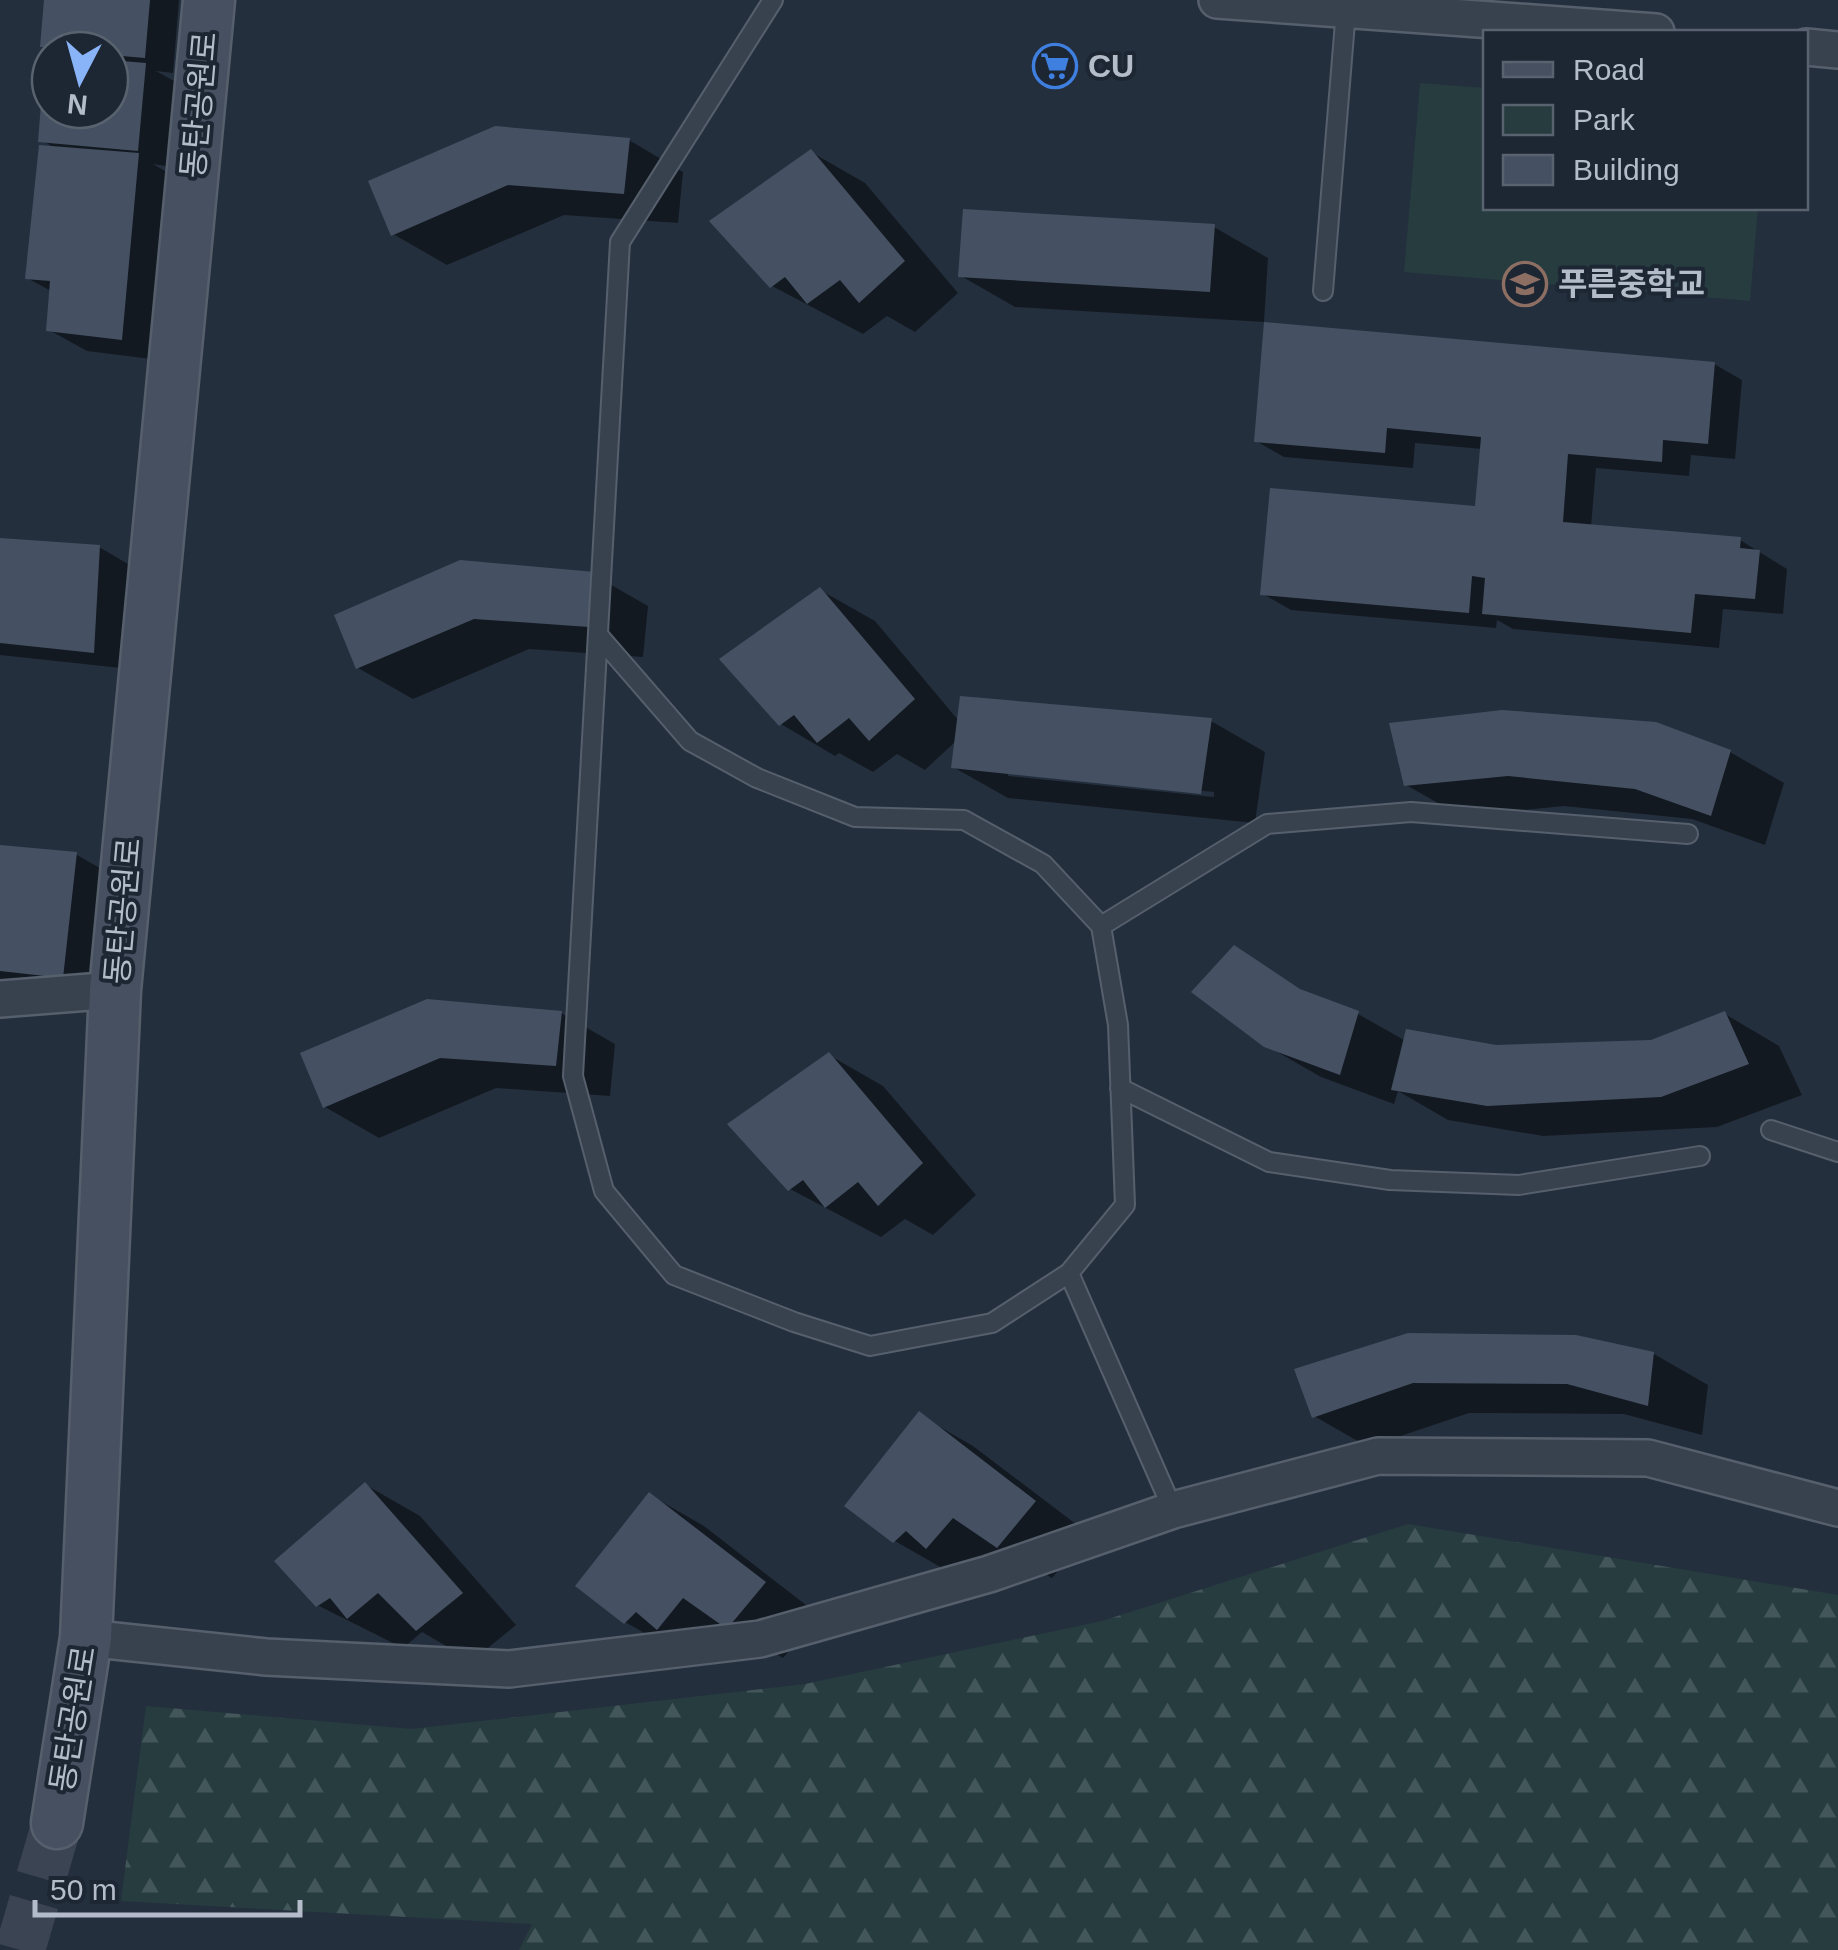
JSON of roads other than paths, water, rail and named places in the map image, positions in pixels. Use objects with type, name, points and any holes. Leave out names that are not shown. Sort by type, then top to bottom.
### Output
[{"type":"street","name":"동탄공원로","points":[[56,1823],[86,1638],[115,990],[209,0]]},
{"type":"street","points":[[1217,0],[1628,30]]},
{"type":"street","points":[[1808,46],[1838,50]]},
{"type":"street","points":[[0,998],[115,990]]},
{"type":"street","points":[[86,1638],[266,1657],[509,1669],[760,1638],[989,1574],[1172,1510],[1378,1456],[1648,1458],[1838,1508]]},
{"type":"lane","points":[[598,635],[690,741],[757,778],[855,816],[964,820],[1044,864],[1100,926],[1118,1025],[1125,1205],[1069,1273],[992,1323],[870,1346],[794,1322],[674,1275],[604,1191],[573,1076],[620,242],[773,0]]},
{"type":"lane","points":[[1323,292],[1346,10]]},
{"type":"lane","points":[[1100,926],[1266,824],[1411,812],[1688,834]]},
{"type":"lane","points":[[1120,1088],[1270,1162],[1390,1180],[1519,1186],[1700,1156]]},
{"type":"lane","points":[[1771,1130],[1838,1152]]},
{"type":"lane","points":[[1069,1273],[1172,1510]]},
{"type":"tunnel","points":[[20,1950],[57,1823]]},
{"type":"place","name":"CU","points":[[1055,66]]},
{"type":"place","name":"푸른중학교","points":[[1525,284]]}]
